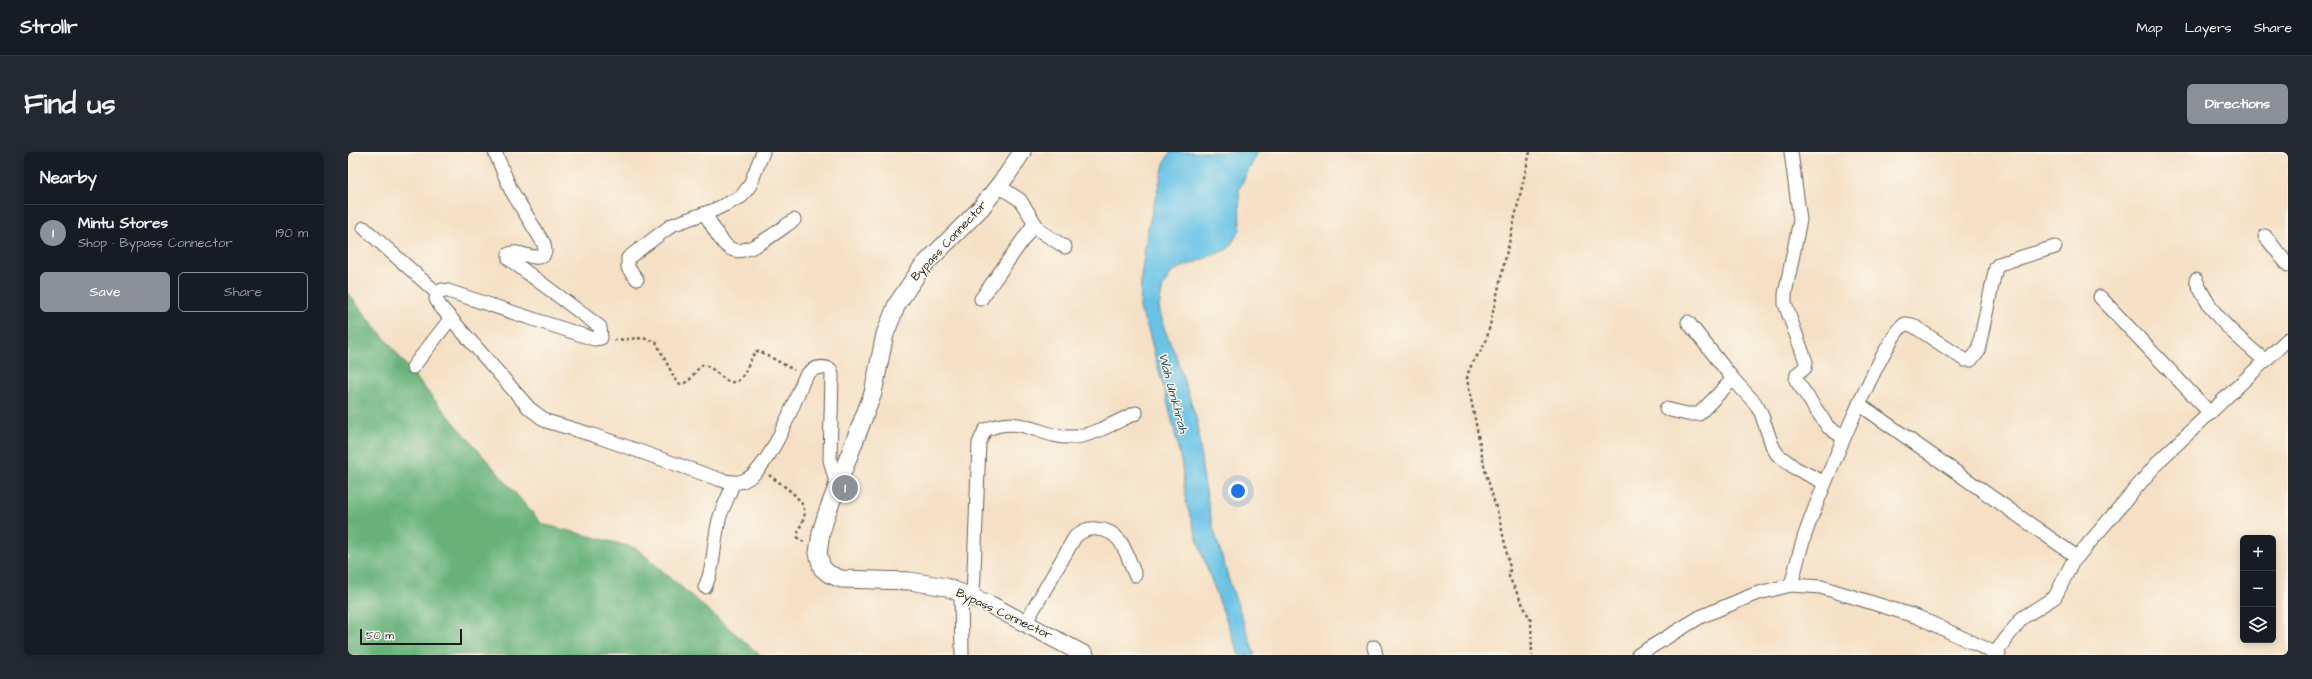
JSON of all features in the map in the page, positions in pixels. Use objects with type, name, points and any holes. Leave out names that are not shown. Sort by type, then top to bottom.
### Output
[{"type":"main road","name":"Bypass Connector","points":[[1022,152],[999,186],[981,208],[922,267],[897,304],[884,334],[873,393],[837,486],[819,543],[818,553],[822,568],[829,574],[848,580],[925,582],[967,595],[1026,622],[1085,655]]},
{"type":"street","points":[[437,293],[442,290],[448,291],[594,339],[601,338],[600,327],[509,259],[509,254],[513,252],[538,258],[543,256],[545,251],[544,244],[511,190],[495,152]]},
{"type":"street","points":[[637,279],[628,268],[627,261],[631,255],[672,225],[706,214],[741,197],[750,185],[763,152]]},
{"type":"street","points":[[1791,152],[1800,220],[1785,294],[1785,304],[1798,336],[1806,366],[1797,374],[1796,380],[1828,427],[1844,438]]},
{"type":"street","points":[[999,186],[1020,200],[1034,224],[1040,231],[1065,247]]},
{"type":"street","points":[[706,214],[730,249],[737,251],[747,250],[760,243],[794,220]]},
{"type":"street","points":[[981,299],[1034,224]]},
{"type":"street","points":[[364,228],[437,293]]},
{"type":"street","points":[[2265,236],[2288,265]]},
{"type":"street","points":[[1791,585],[1806,531],[1824,482],[1859,404],[1898,328],[1905,324],[1912,325],[1965,360],[1975,358],[1996,267],[1999,264],[2055,247]]},
{"type":"street","points":[[2196,280],[2211,310],[2223,323],[2265,361]]},
{"type":"street","points":[[437,293],[436,299],[451,318],[529,408],[546,421],[593,435],[721,480],[733,482],[745,481],[759,468],[777,440],[805,377],[811,370],[819,367],[830,369],[832,374],[830,460],[837,486]]},
{"type":"street","points":[[2100,298],[2210,413]]},
{"type":"street","points":[[413,367],[451,318]]},
{"type":"street","points":[[1688,322],[1733,379],[1755,402],[1761,412],[1772,445],[1777,454],[1795,468],[1824,482]]},
{"type":"street","points":[[1638,655],[1700,617],[1755,594],[1791,585],[1821,587],[1918,617],[1997,654],[2022,618],[2055,597],[2077,557],[2160,460],[2288,338]]},
{"type":"street","points":[[1666,409],[1687,414],[1699,414],[1733,379]]},
{"type":"street","points":[[1859,404],[2077,557]]},
{"type":"street","points":[[962,655],[979,443],[984,430],[996,425],[1014,424],[1075,437],[1136,412]]},
{"type":"street","points":[[705,587],[713,569],[714,546],[719,520],[731,493],[733,482]]},
{"type":"street","points":[[1026,622],[1075,537],[1081,531],[1089,528],[1113,532],[1119,537],[1135,575]]},
{"type":"path","points":[[1530,152],[1487,338],[1481,350],[1470,364],[1467,379],[1485,470],[1500,521],[1508,560],[1509,577],[1528,613],[1530,621],[1532,655]]},
{"type":"path","points":[[601,338],[619,341],[643,338],[656,342],[677,383],[682,385],[687,383],[702,365],[707,365],[730,382],[736,382],[741,378],[756,351],[761,352],[805,377]]},
{"type":"path","points":[[759,468],[800,500],[804,507],[804,516],[798,532],[798,538],[806,543],[819,543]]},
{"type":"green space","points":[[348,293],[427,391],[542,524],[636,548],[760,655],[348,655]]},
{"type":"water","name":"Wah Umkhrah","points":[[1170,152],[1258,152],[1239,189],[1240,230],[1228,249],[1173,271],[1163,286],[1159,307],[1164,328],[1176,356],[1198,424],[1202,469],[1212,523],[1228,577],[1255,655],[1239,655],[1202,554],[1186,503],[1182,466],[1172,420],[1148,329],[1140,309],[1141,278],[1147,232],[1164,164]]},
{"type":"place","name":"Mintu Stores","points":[[845,488]]}]
